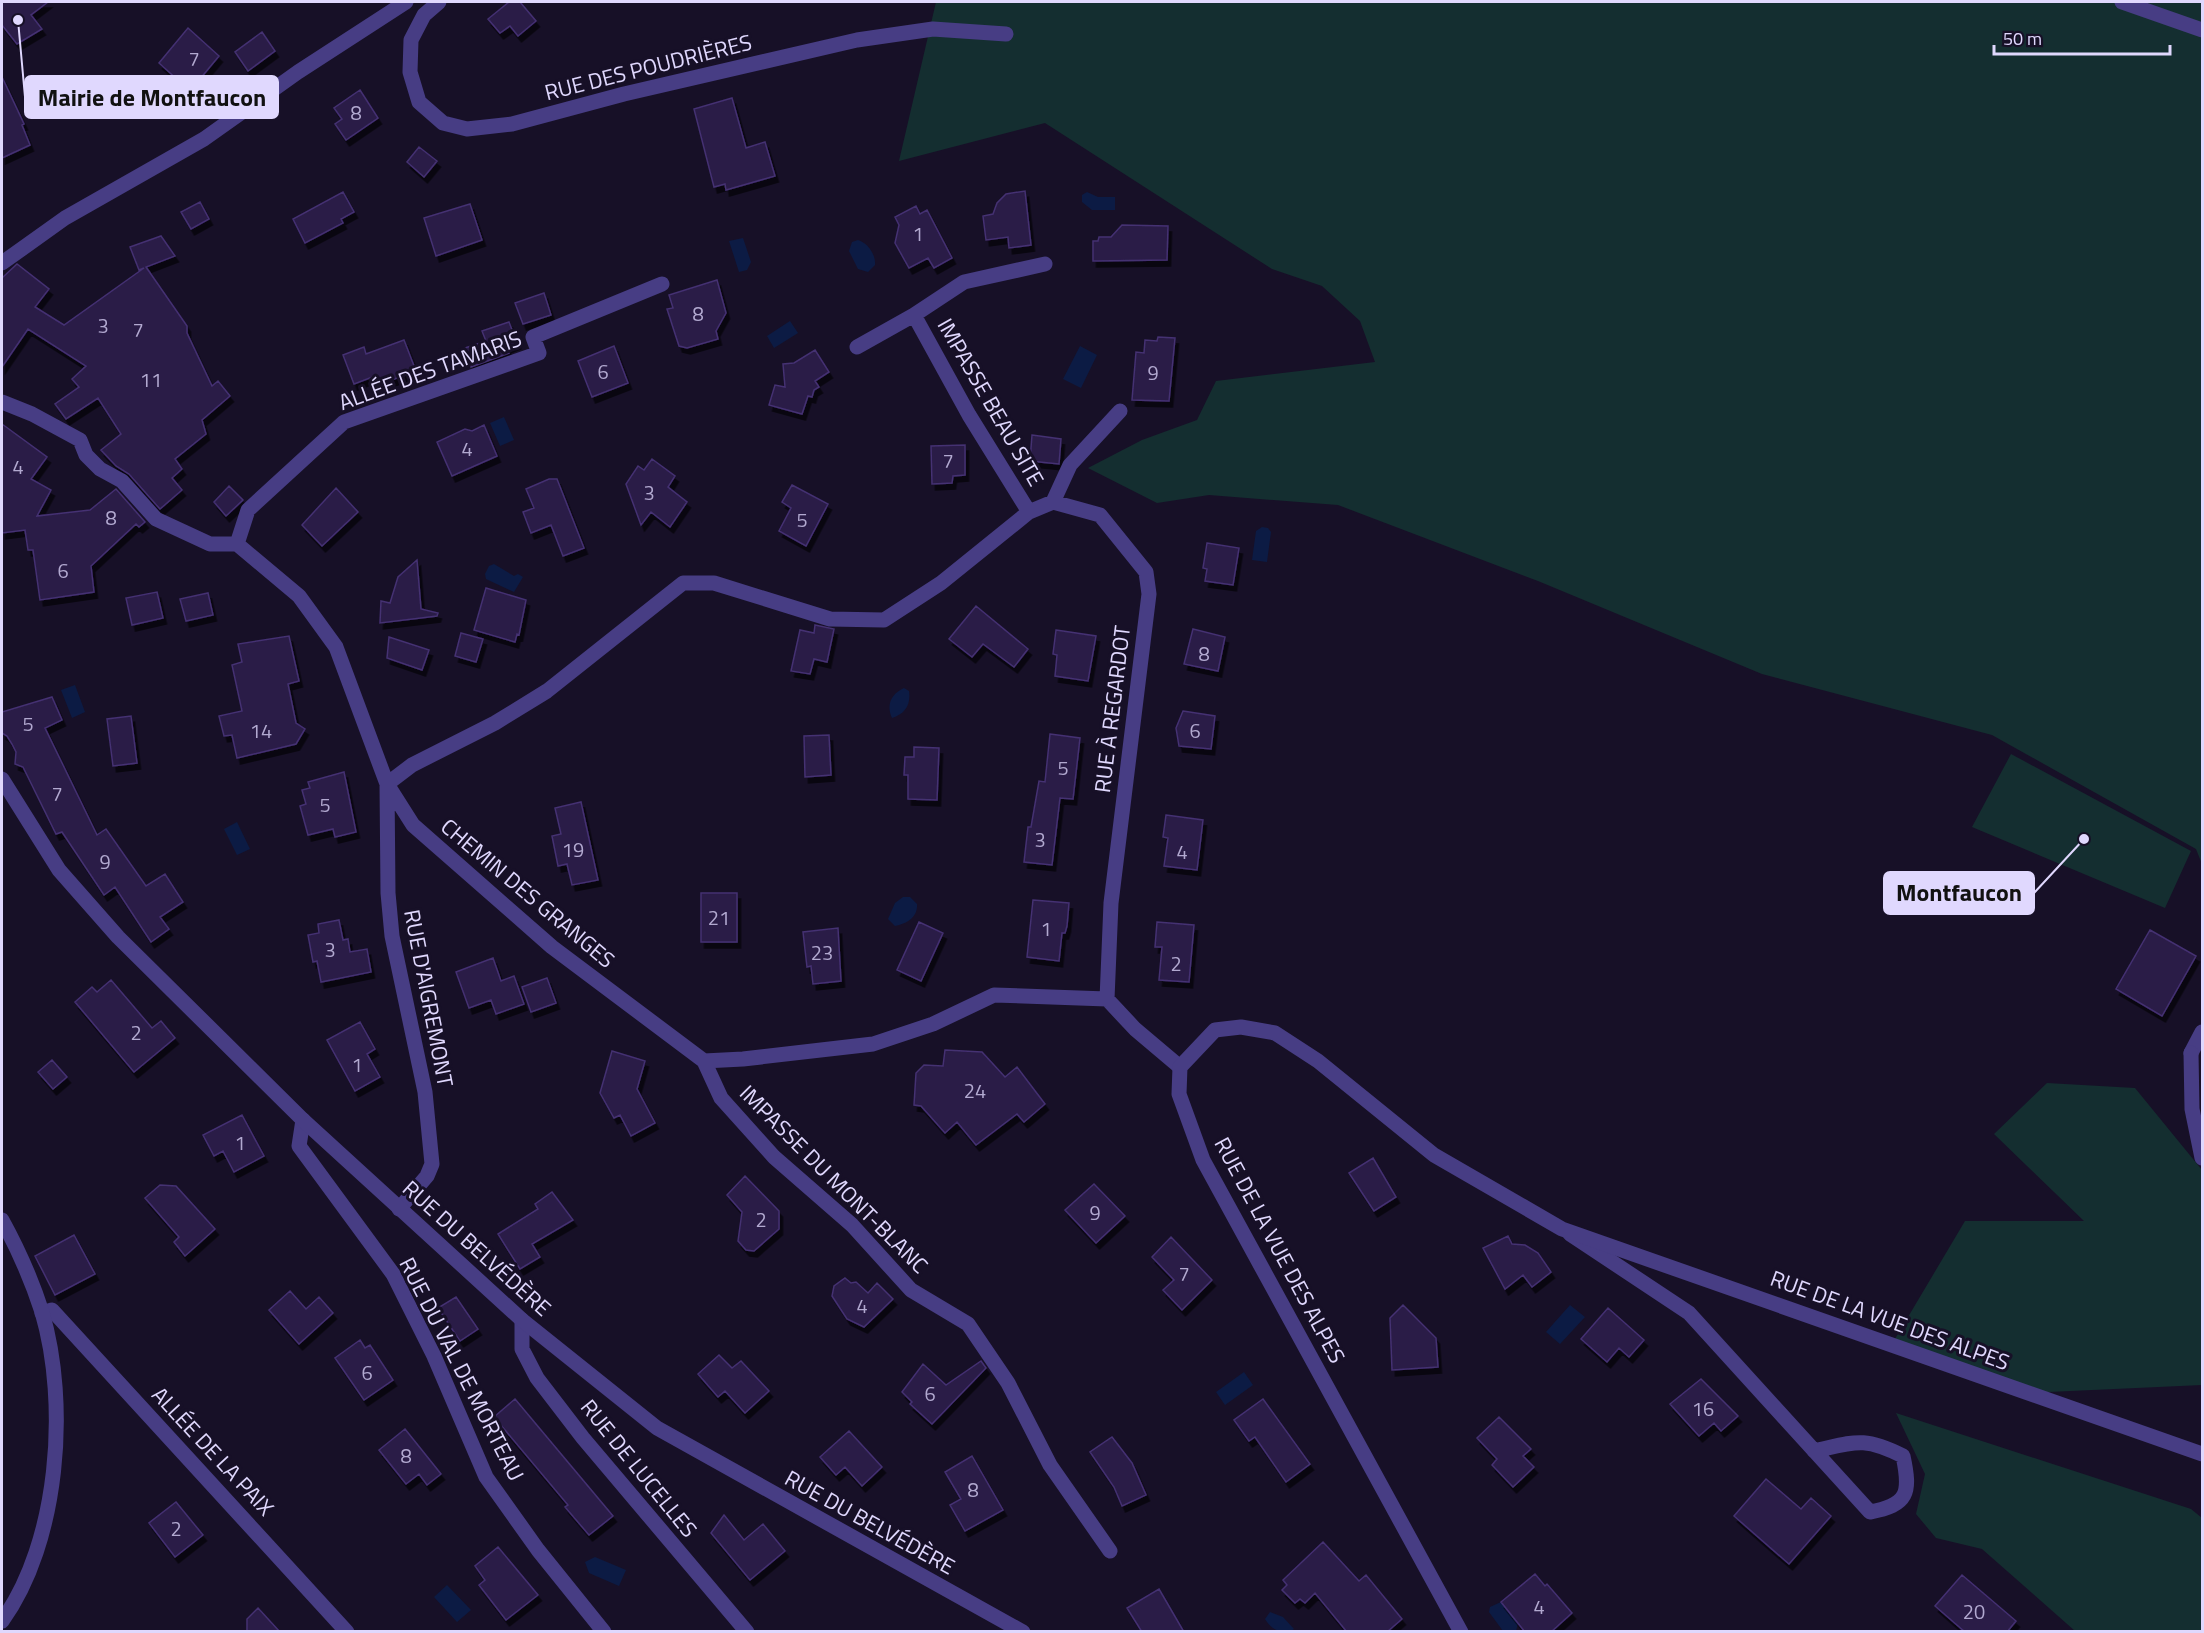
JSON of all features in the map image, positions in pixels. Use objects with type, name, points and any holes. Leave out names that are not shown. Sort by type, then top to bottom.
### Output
[{"type":"street","points":[[2,263],[65,218],[204,139],[298,72],[406,2]]},
{"type":"street","name":"RUE DES POUDRIÈRES","points":[[439,2],[424,15],[411,40],[410,72],[419,102],[443,123],[467,129],[512,124],[624,94],[856,40],[933,29],[1006,34]]},
{"type":"street","points":[[2122,2],[2202,30]]},
{"type":"street","name":"IMPASSE BEAU SITE","points":[[857,347],[914,315],[964,282],[1045,264]]},
{"type":"street","name":"ALLÉE DES TAMARIS","points":[[237,544],[248,510],[344,422],[539,353],[532,337],[662,284]]},
{"type":"street","name":"IMPASSE BEAU SITE","points":[[914,315],[969,415],[1029,512]]},
{"type":"street","points":[[3,406],[32,414],[80,440],[86,454],[100,470],[122,481],[156,519],[210,544],[237,544]]},
{"type":"street","points":[[387,784],[412,765],[495,723],[547,692],[683,583],[714,583],[830,619],[884,620],[941,584],[1029,512],[1053,502],[1070,465],[1120,411]]},
{"type":"street","name":"RUE À REGARDOT","points":[[1053,502],[1100,515],[1146,572],[1149,594],[1111,903],[1107,999]]},
{"type":"street","name":"CHEMIN DES GRANGES","points":[[237,544],[298,596],[336,647],[387,784],[413,825],[552,947],[704,1061]]},
{"type":"street","name":"RUE DU BELVÉDÈRE","points":[[2,779],[59,870],[87,905],[303,1120],[522,1320],[657,1428],[1023,1632]]},
{"type":"street","name":"RUE D'AIGREMONT","points":[[387,784],[388,893],[392,936],[425,1092],[432,1164],[427,1176],[399,1209]]},
{"type":"street","points":[[704,1061],[743,1059],[873,1044],[933,1024],[994,995],[1107,999],[1135,1029],[1180,1067]]},
{"type":"street","name":"RUE DE LA VUE DES ALPES","points":[[1461,1632],[1203,1160],[1179,1094],[1180,1067],[1215,1030],[1241,1027],[1275,1033],[1318,1061],[1434,1155],[1562,1229],[1689,1313],[1814,1451],[1870,1512],[1893,1508],[1905,1494],[1907,1473],[1903,1456],[1859,1440],[1814,1451]]},
{"type":"street","points":[[2202,1032],[2197,1049],[2192,1109],[2202,1158]]},
{"type":"street","name":"IMPASSE DU MONT-BLANC","points":[[704,1061],[721,1098],[774,1157],[852,1225],[911,1290],[968,1324],[1008,1383],[1050,1465],[1110,1551]]},
{"type":"street","name":"RUE DU VAL DE MORTEAU","points":[[303,1120],[299,1146],[393,1274],[435,1356],[486,1477],[538,1550],[604,1632]]},
{"type":"street","points":[[2,1220],[16,1246],[42,1313],[55,1398],[54,1459],[44,1529],[32,1568],[2,1621]]},
{"type":"street","name":"RUE DE LA VUE DES ALPES","points":[[1562,1229],[2202,1454]]},
{"type":"street","name":"ALLÉE DE LA PAIX","points":[[42,1313],[52,1310],[347,1632]]},
{"type":"street","name":"RUE DE LUCELLES","points":[[522,1320],[522,1349],[537,1378],[583,1438],[747,1632]]},
{"type":"green space","points":[[936,2],[2202,2],[2202,864],[2196,849],[1992,735],[1762,674],[1538,581],[1338,505],[1209,495],[1157,503],[1088,468],[1142,440],[1197,420],[1216,381],[1375,362],[1360,321],[1322,286],[1272,269],[1045,123],[899,161]]},
{"type":"green space","points":[[2011,754],[2191,851],[2165,908],[1972,827]]},
{"type":"green space","points":[[2047,1083],[2135,1088],[2202,1170],[2202,1385],[2027,1393],[1892,1344],[1965,1221],[2084,1221],[1994,1134]]},
{"type":"green space","points":[[1896,1413],[2191,1509],[2202,1518],[2202,1631],[2075,1631],[1982,1549],[1936,1538],[1916,1514],[1925,1474]]},
{"type":"water","points":[[1087,192],[1098,197],[1115,197],[1115,210],[1092,210],[1082,202],[1082,195]]},
{"type":"water","points":[[743,238],[751,262],[747,270],[739,272],[729,241]]},
{"type":"water","points":[[858,240],[873,253],[875,265],[868,272],[858,269],[849,251],[852,242]]},
{"type":"water","points":[[790,321],[798,333],[774,348],[767,336]]},
{"type":"water","points":[[1080,346],[1097,355],[1081,388],[1063,379]]},
{"type":"water","points":[[504,417],[514,440],[500,446],[490,423]]},
{"type":"water","points":[[1262,527],[1268,528],[1271,532],[1267,562],[1252,560],[1256,531]]},
{"type":"water","points":[[494,564],[514,576],[518,574],[523,577],[514,592],[486,579],[485,574],[489,566]]},
{"type":"water","points":[[75,685],[85,712],[72,718],[61,690]]},
{"type":"water","points":[[904,688],[909,691],[908,705],[904,711],[892,718],[891,700]]},
{"type":"water","points":[[237,822],[250,849],[237,855],[224,829]]},
{"type":"water","points":[[903,897],[910,897],[917,904],[916,913],[904,924],[895,926],[888,919],[895,903]]},
{"type":"water","points":[[1570,1305],[1585,1317],[1560,1344],[1546,1332]]},
{"type":"water","points":[[1244,1372],[1253,1385],[1225,1405],[1216,1392]]},
{"type":"water","points":[[595,1557],[626,1570],[619,1586],[589,1573],[585,1562]]},
{"type":"water","points":[[447,1585],[471,1610],[457,1622],[434,1597]]},
{"type":"water","points":[[1501,1602],[1518,1623],[1516,1631],[1503,1631],[1489,1612],[1490,1607]]},
{"type":"water","points":[[1270,1612],[1283,1617],[1294,1629],[1283,1631],[1273,1628],[1265,1619]]},
{"type":"building","points":[[2,2],[48,2],[31,15],[42,29],[17,44],[2,25]]},
{"type":"building","points":[[509,2],[520,2],[536,21],[518,36],[510,26],[500,33],[488,19]]},
{"type":"building","points":[[188,28],[219,56],[190,91],[159,63]]},
{"type":"building","points":[[262,32],[275,51],[248,71],[235,52]]},
{"type":"building","points":[[2,77],[24,124],[22,125],[30,145],[2,158]]},
{"type":"building","points":[[360,90],[378,118],[346,140],[335,124],[342,119],[334,108]]},
{"type":"building","points":[[732,98],[746,148],[765,142],[775,176],[726,190],[725,184],[714,187],[694,109]]},
{"type":"building","points":[[419,147],[437,161],[424,177],[407,162]]},
{"type":"building","points":[[1025,191],[1031,245],[1009,248],[1008,237],[986,240],[983,216],[993,214],[997,203],[1006,194]]},
{"type":"building","points":[[343,192],[354,212],[341,219],[343,223],[305,243],[293,219]]},
{"type":"building","points":[[200,202],[209,219],[191,229],[181,212]]},
{"type":"building","points":[[470,204],[482,240],[436,256],[424,218]]},
{"type":"building","points":[[916,206],[920,214],[927,210],[952,258],[934,268],[928,258],[909,268],[895,243],[899,225],[895,217]]},
{"type":"building","points":[[1122,225],[1168,226],[1167,260],[1093,261],[1093,241],[1098,241],[1099,237],[1111,237]]},
{"type":"building","points":[[161,236],[175,256],[146,267],[187,326],[187,333],[212,386],[218,381],[230,396],[202,420],[206,434],[175,459],[182,469],[172,478],[182,490],[160,509],[129,474],[116,466],[101,450],[121,434],[98,398],[66,419],[55,404],[79,387],[72,379],[86,366],[28,329],[2,367],[2,278],[17,264],[49,289],[35,307],[64,325],[144,268],[139,270],[130,247]]},
{"type":"building","points":[[717,280],[726,313],[716,331],[718,339],[687,348],[679,346],[667,309],[673,308],[669,295]]},
{"type":"building","points":[[544,293],[551,315],[523,324],[515,303]]},
{"type":"building","points":[[509,322],[517,343],[507,347],[509,353],[471,367],[465,348],[486,341],[482,331]]},
{"type":"building","points":[[1158,337],[1175,338],[1169,401],[1132,400],[1136,352],[1144,353],[1145,340],[1157,341]]},
{"type":"building","points":[[404,340],[416,371],[378,385],[375,376],[354,384],[343,355],[364,347],[366,354]]},
{"type":"building","points":[[614,346],[628,383],[592,397],[578,361]]},
{"type":"building","points":[[815,350],[829,372],[815,381],[819,387],[814,390],[812,397],[808,396],[802,414],[769,405],[775,385],[785,387],[783,364],[794,363]]},
{"type":"building","points":[[2,424],[47,457],[31,479],[51,490],[37,516],[90,510],[116,489],[145,522],[139,527],[136,524],[91,566],[94,592],[40,600],[33,550],[28,550],[25,530],[2,533]]},
{"type":"building","points":[[484,425],[497,456],[452,476],[437,442],[465,429],[472,431]]},
{"type":"building","points":[[1032,435],[1061,439],[1059,464],[1030,461]]},
{"type":"building","points":[[965,445],[965,475],[953,476],[952,483],[932,484],[931,446]]},
{"type":"building","points":[[652,459],[675,476],[668,487],[687,502],[670,527],[651,512],[641,525],[626,484],[638,466],[644,470]]},
{"type":"building","points":[[549,479],[557,479],[584,548],[563,556],[551,525],[531,533],[523,512],[534,508],[526,489]]},
{"type":"building","points":[[792,485],[828,504],[806,546],[779,531],[791,508],[782,502]]},
{"type":"building","points":[[229,486],[243,500],[226,516],[214,502]]},
{"type":"building","points":[[336,488],[358,512],[322,546],[302,525]]},
{"type":"building","points":[[1207,543],[1239,548],[1233,585],[1205,581],[1207,569],[1203,568]]},
{"type":"building","points":[[417,560],[421,609],[438,613],[437,616],[380,623],[381,601],[390,603],[398,577]]},
{"type":"building","points":[[486,588],[526,600],[519,635],[517,634],[515,642],[474,630]]},
{"type":"building","points":[[157,592],[163,618],[132,625],[126,598]]},
{"type":"building","points":[[208,593],[213,615],[186,621],[180,599]]},
{"type":"building","points":[[976,606],[1028,649],[1014,667],[983,644],[972,657],[949,639]]},
{"type":"building","points":[[815,625],[834,629],[827,662],[814,659],[810,674],[791,671],[800,630],[814,633]]},
{"type":"building","points":[[1193,629],[1225,637],[1218,671],[1184,664]]},
{"type":"building","points":[[1056,630],[1096,636],[1088,681],[1055,676],[1057,655],[1053,654]]},
{"type":"building","points":[[461,633],[483,639],[476,662],[455,656]]},
{"type":"building","points":[[289,636],[299,681],[288,684],[296,723],[305,729],[296,744],[237,758],[232,735],[224,736],[219,716],[242,711],[232,665],[242,662],[238,644]]},
{"type":"building","points":[[389,637],[429,650],[422,670],[387,658]]},
{"type":"building","points":[[52,697],[62,720],[45,728],[97,835],[106,829],[146,886],[165,874],[183,902],[160,917],[169,929],[151,942],[115,887],[104,895],[62,832],[56,834],[23,767],[15,764],[16,752],[12,744],[2,733],[2,712]]},
{"type":"building","points":[[1183,711],[1215,716],[1211,749],[1179,746],[1176,728]]},
{"type":"building","points":[[131,716],[137,763],[113,766],[107,719]]},
{"type":"building","points":[[1050,734],[1080,738],[1073,799],[1060,798],[1052,865],[1024,862],[1028,827],[1031,827],[1039,781],[1045,782]]},
{"type":"building","points":[[829,735],[831,775],[805,777],[804,736]]},
{"type":"building","points":[[914,747],[939,748],[937,800],[908,799],[908,775],[904,775],[905,757],[914,757]]},
{"type":"building","points":[[344,772],[356,832],[335,837],[333,829],[308,835],[300,806],[306,804],[302,790],[310,788],[308,782]]},
{"type":"building","points":[[581,802],[598,880],[572,885],[567,864],[558,866],[552,836],[561,834],[555,808]]},
{"type":"building","points":[[1166,815],[1203,820],[1197,870],[1164,866],[1168,838],[1163,837]]},
{"type":"building","points":[[701,893],[737,893],[737,942],[701,942]]},
{"type":"building","points":[[1033,900],[1069,903],[1067,926],[1065,933],[1062,933],[1059,961],[1027,957]]},
{"type":"building","points":[[339,920],[343,940],[348,939],[350,952],[367,949],[371,972],[321,982],[317,961],[313,962],[308,935],[319,933],[318,924]]},
{"type":"building","points":[[919,922],[943,933],[921,981],[897,970]]},
{"type":"building","points":[[1157,922],[1194,925],[1189,982],[1159,980],[1162,947],[1155,947]]},
{"type":"building","points":[[838,928],[841,981],[813,984],[811,966],[807,967],[803,932]]},
{"type":"building","points":[[2150,930],[2196,956],[2162,1016],[2116,989]]},
{"type":"building","points":[[493,958],[501,981],[514,976],[524,1004],[496,1014],[491,1000],[469,1008],[456,972]]},
{"type":"building","points":[[547,978],[556,1003],[531,1012],[522,987]]},
{"type":"building","points":[[111,980],[152,1028],[161,1021],[175,1038],[134,1072],[75,1002],[92,987],[97,992]]},
{"type":"building","points":[[360,1022],[375,1049],[367,1054],[380,1077],[355,1091],[327,1040]]},
{"type":"building","points":[[945,1050],[982,1052],[1005,1077],[1017,1067],[1045,1104],[1024,1122],[1017,1114],[976,1145],[957,1122],[945,1133],[921,1106],[914,1105],[916,1073],[924,1065],[943,1066]]},
{"type":"building","points":[[612,1051],[645,1061],[637,1089],[655,1123],[631,1136],[620,1115],[614,1118],[600,1093]]},
{"type":"building","points":[[52,1060],[67,1077],[53,1089],[38,1072]]},
{"type":"building","points":[[242,1115],[264,1156],[234,1172],[223,1151],[214,1156],[203,1135]]},
{"type":"building","points":[[1373,1158],[1396,1197],[1374,1211],[1349,1173]]},
{"type":"building","points":[[745,1176],[779,1211],[779,1229],[754,1251],[746,1250],[738,1241],[742,1212],[727,1195]]},
{"type":"building","points":[[1094,1184],[1125,1216],[1096,1243],[1065,1210]]},
{"type":"building","points":[[160,1185],[176,1186],[215,1229],[185,1256],[174,1242],[179,1237],[145,1198]]},
{"type":"building","points":[[552,1192],[573,1220],[532,1244],[540,1257],[520,1269],[498,1234],[538,1209],[535,1204]]},
{"type":"building","points":[[74,1235],[95,1274],[55,1295],[35,1256]]},
{"type":"building","points":[[1508,1236],[1512,1244],[1525,1245],[1538,1253],[1551,1272],[1532,1287],[1523,1275],[1505,1289],[1483,1248]]},
{"type":"building","points":[[1171,1237],[1212,1280],[1182,1310],[1163,1290],[1174,1280],[1152,1257]]},
{"type":"building","points":[[845,1278],[851,1283],[856,1282],[868,1293],[877,1283],[893,1299],[864,1327],[847,1319],[832,1296],[834,1286]]},
{"type":"building","points":[[290,1291],[306,1309],[319,1297],[333,1313],[299,1344],[269,1310]]},
{"type":"building","points":[[456,1297],[478,1329],[460,1341],[438,1308]]},
{"type":"building","points":[[1403,1305],[1436,1338],[1438,1367],[1392,1370],[1390,1318]]},
{"type":"building","points":[[1608,1308],[1644,1340],[1629,1357],[1619,1348],[1607,1362],[1581,1339]]},
{"type":"building","points":[[360,1340],[365,1348],[370,1345],[393,1380],[364,1400],[335,1358]]},
{"type":"building","points":[[719,1355],[732,1368],[741,1361],[769,1391],[745,1413],[725,1391],[718,1397],[698,1374]]},
{"type":"building","points":[[981,1361],[986,1368],[932,1424],[910,1404],[912,1402],[902,1392],[923,1364],[946,1385]]},
{"type":"building","points":[[1701,1379],[1738,1416],[1721,1431],[1714,1423],[1699,1436],[1670,1404]]},
{"type":"building","points":[[515,1399],[613,1516],[589,1535],[565,1507],[568,1505],[494,1417]]},
{"type":"building","points":[[1263,1399],[1310,1464],[1286,1482],[1255,1437],[1249,1441],[1234,1420]]},
{"type":"building","points":[[1499,1417],[1531,1449],[1523,1456],[1534,1467],[1513,1487],[1492,1465],[1497,1459],[1477,1438]]},
{"type":"building","points":[[405,1429],[441,1474],[427,1485],[419,1474],[406,1484],[379,1450]]},
{"type":"building","points":[[849,1431],[882,1467],[862,1486],[845,1467],[836,1475],[820,1457]]},
{"type":"building","points":[[1112,1437],[1132,1463],[1146,1495],[1122,1506],[1114,1487],[1090,1452]]},
{"type":"building","points":[[972,1456],[1003,1510],[965,1531],[950,1505],[961,1499],[945,1472]]},
{"type":"building","points":[[1766,1479],[1801,1509],[1811,1498],[1831,1516],[1789,1564],[1734,1516]]},
{"type":"building","points":[[176,1502],[203,1535],[175,1557],[149,1523]]},
{"type":"building","points":[[724,1515],[744,1540],[763,1524],[785,1551],[750,1580],[711,1533]]},
{"type":"building","points":[[1323,1542],[1359,1581],[1366,1575],[1402,1619],[1387,1632],[1347,1632],[1315,1593],[1305,1603],[1300,1599],[1295,1603],[1282,1590],[1287,1585],[1283,1580]]},
{"type":"building","points":[[498,1547],[538,1595],[506,1620],[479,1585],[485,1580],[475,1566]]},
{"type":"building","points":[[1535,1574],[1545,1586],[1547,1584],[1572,1613],[1551,1632],[1525,1632],[1501,1602]]},
{"type":"building","points":[[1962,1575],[2016,1621],[2007,1632],[1965,1632],[1935,1606]]},
{"type":"building","points":[[1159,1589],[1184,1632],[1142,1632],[1127,1608]]},
{"type":"building","points":[[258,1608],[280,1632],[247,1632],[247,1619]]},
{"type":"place","name":"Mairie de Montfaucon","points":[[18,20]]},
{"type":"place","name":"Montfaucon","points":[[2084,839]]}]
